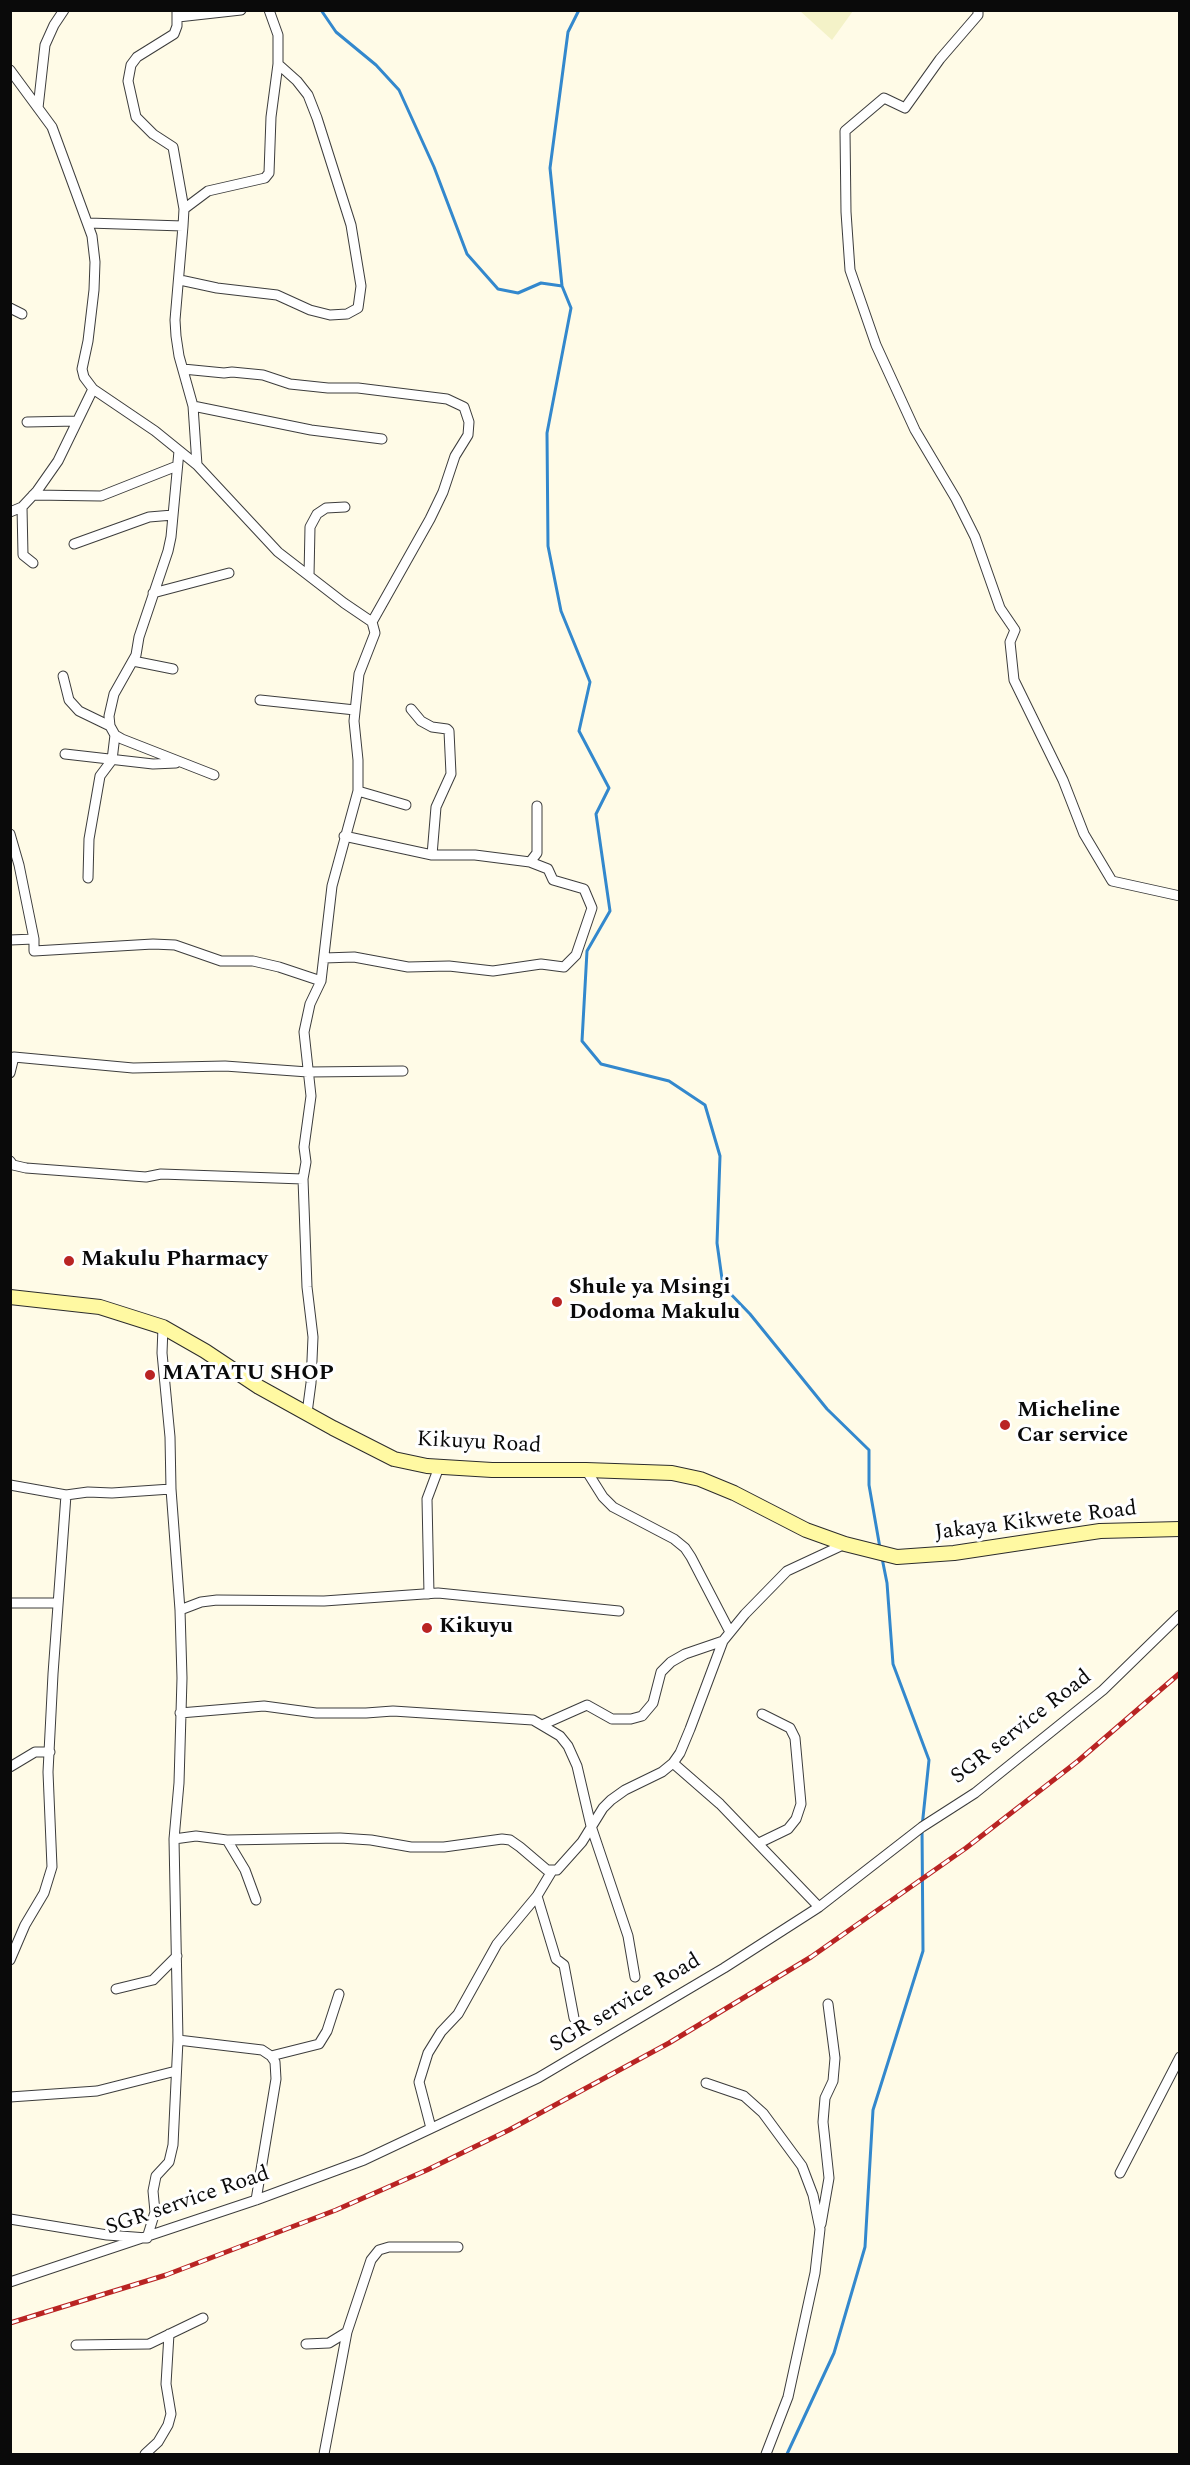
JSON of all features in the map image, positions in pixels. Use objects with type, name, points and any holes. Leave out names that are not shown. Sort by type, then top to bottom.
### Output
[{"type":"main road","name":"Kikuyu Road","points":[[10,1297],[55,1300],[100,1307],[163,1327],[307,1413],[394,1459],[439,1467],[492,1470],[672,1473],[700,1479],[734,1493],[806,1530],[845,1544],[897,1557]]},
{"type":"main road","name":"Jakaya Kikwete Road","points":[[897,1557],[954,1553],[1111,1530],[1179,1529]]},
{"type":"street","points":[[38,108],[45,45],[64,10]]},
{"type":"street","points":[[197,465],[193,406],[179,356],[175,320],[184,209],[172,147],[153,134],[136,117],[128,81],[131,65],[136,57],[174,34],[177,14],[241,10]]},
{"type":"street","points":[[184,209],[208,191],[268,176],[271,166],[271,117],[278,64],[278,35],[269,10]]},
{"type":"street","points":[[978,10],[978,15],[940,59],[905,108],[884,98],[845,131],[846,212],[850,270],[876,345],[915,430],[966,518],[985,559],[1000,608],[1015,630],[1010,642],[1014,680],[1063,780],[1084,834],[1112,881],[1179,896]]},
{"type":"street","points":[[180,280],[277,296],[310,310],[330,315],[347,314],[358,308],[361,286],[351,225],[317,118],[308,95],[297,81],[278,64]]},
{"type":"street","points":[[10,70],[52,127],[92,236],[95,262],[88,341],[82,369],[84,377],[93,389],[155,430],[197,465],[278,552],[372,622],[375,633],[359,674],[355,710],[354,740],[358,760],[358,790],[332,886],[321,981],[310,1004],[304,1032],[311,1096],[304,1147],[306,1162],[303,1179],[307,1287],[313,1337],[307,1413]]},
{"type":"street","points":[[88,223],[183,226]]},
{"type":"street","points":[[10,308],[22,314]]},
{"type":"street","points":[[183,369],[263,375],[290,384],[358,388],[447,399],[464,406],[469,422],[468,435],[455,456],[443,492],[430,519],[372,622]]},
{"type":"street","points":[[10,512],[22,507],[58,461],[93,389]]},
{"type":"street","points":[[193,406],[311,430],[382,440]]},
{"type":"street","points":[[27,422],[77,421]]},
{"type":"street","points":[[88,878],[89,839],[100,776],[112,759],[112,730],[108,716],[114,694],[133,662],[168,551],[179,451]]},
{"type":"street","points":[[33,495],[101,496],[177,466]]},
{"type":"street","points":[[22,507],[23,555],[33,563]]},
{"type":"street","points":[[309,576],[310,527],[316,514],[326,508],[345,507]]},
{"type":"street","points":[[74,544],[148,517],[173,515]]},
{"type":"street","points":[[153,593],[229,573]]},
{"type":"street","points":[[133,662],[173,669]]},
{"type":"street","points":[[63,676],[69,700],[79,711],[112,730],[182,763],[214,775]]},
{"type":"street","points":[[260,700],[355,710]]},
{"type":"street","points":[[411,709],[422,721],[432,727],[449,731],[451,774],[436,807],[432,855]]},
{"type":"street","points":[[65,754],[153,764],[182,763]]},
{"type":"street","points":[[358,790],[406,805]]},
{"type":"street","points":[[530,862],[537,853],[537,806]]},
{"type":"street","points":[[10,834],[34,939],[34,951],[153,944],[175,945],[222,961],[254,961],[321,981]]},
{"type":"street","points":[[324,958],[354,957],[408,967],[449,966],[493,971],[541,964],[564,968],[576,955],[592,908],[584,889],[553,880],[548,869],[530,862],[475,855],[432,855],[344,836]]},
{"type":"street","points":[[10,940],[34,939]]},
{"type":"street","points":[[10,1073],[14,1057],[133,1068],[225,1066],[308,1072],[403,1071]]},
{"type":"street","points":[[10,1161],[13,1165],[26,1168],[146,1177],[160,1174],[303,1179]]},
{"type":"street","points":[[10,2219],[107,2235],[147,2238],[155,2212],[153,2192],[156,2176],[169,2162],[173,2145],[178,2040],[174,1839],[179,1783],[180,1610],[171,1489],[170,1437],[162,1353],[163,1327]]},
{"type":"street","points":[[429,1594],[427,1499],[439,1467]]},
{"type":"street","points":[[586,1470],[603,1497],[613,1507],[674,1539],[685,1548],[692,1557],[730,1632]]},
{"type":"street","points":[[10,1485],[66,1495],[171,1489]]},
{"type":"street","points":[[10,1960],[25,1925],[44,1893],[52,1867],[48,1773],[66,1495]]},
{"type":"street","points":[[431,2128],[419,2082],[428,2053],[441,2032],[458,2014],[496,1944],[537,1896],[552,1871],[567,1860],[582,1842],[603,1808],[616,1795],[650,1780],[673,1763],[690,1729],[723,1641],[764,1593],[787,1571],[845,1544]]},
{"type":"street","points":[[180,1610],[201,1602],[217,1600],[324,1601],[429,1594],[619,1611]]},
{"type":"street","points":[[10,1603],[58,1603]]},
{"type":"street","name":"SGR service Road","points":[[10,2282],[147,2238],[364,2160],[538,2078],[724,1968],[819,1907],[922,1827],[975,1793],[1103,1690],[1179,1615]]},
{"type":"street","points":[[542,1725],[587,1705],[612,1719],[631,1719],[642,1716],[653,1703],[661,1672],[671,1662],[685,1654],[723,1641]]},
{"type":"street","points":[[180,1713],[264,1707],[316,1713],[393,1711],[524,1717],[542,1725],[560,1736],[577,1766],[591,1826],[628,1936],[635,1977]]},
{"type":"street","points":[[759,1843],[788,1829],[796,1819],[801,1804],[795,1738],[790,1728],[762,1714]]},
{"type":"street","points":[[10,1767],[34,1752],[50,1752]]},
{"type":"street","points":[[673,1763],[720,1804],[819,1907]]},
{"type":"street","points":[[174,1839],[196,1836],[226,1840],[340,1838],[422,1847],[444,1847],[502,1839],[515,1844],[534,1861],[552,1871]]},
{"type":"street","points":[[226,1840],[245,1870],[256,1900]]},
{"type":"street","points":[[537,1896],[556,1959],[564,1965],[574,2018]]},
{"type":"street","points":[[116,1989],[153,1980],[177,1956]]},
{"type":"street","points":[[271,2056],[319,2044],[327,2031],[339,1994]]},
{"type":"street","points":[[766,2454],[786,2405],[815,2273],[829,2178],[823,2122],[825,2098],[834,2077],[835,2058],[828,2004]]},
{"type":"street","points":[[178,2040],[262,2050],[275,2062],[276,2079],[256,2200]]},
{"type":"street","points":[[1119,2173],[1179,2057]]},
{"type":"street","points":[[10,2097],[97,2091],[176,2071]]},
{"type":"street","points":[[706,2083],[744,2096],[763,2113],[802,2166],[816,2207],[820,2229]]},
{"type":"street","points":[[324,2454],[347,2332],[371,2260],[379,2250],[389,2247],[458,2247]]},
{"type":"street","points":[[76,2345],[149,2344],[203,2318]]},
{"type":"street","points":[[306,2344],[329,2343],[347,2332]]},
{"type":"street","points":[[145,2454],[158,2442],[168,2425],[171,2414],[165,2384],[169,2334]]},
{"type":"shaded area","points":[[800,11],[853,11],[832,40]]},
{"type":"waterway","points":[[321,10],[336,32],[376,65],[399,90],[434,167],[467,254],[498,289],[518,293],[541,283],[562,286],[571,308],[547,433],[548,546],[561,611],[590,682],[579,731],[609,788],[596,814],[610,911],[587,951],[582,1041],[601,1064],[669,1081],[705,1105],[720,1156],[717,1243],[723,1286],[750,1314],[827,1409],[869,1450],[869,1485],[880,1548]]},
{"type":"waterway","points":[[562,286],[550,168],[568,32],[579,10]]},
{"type":"waterway","points":[[787,2454],[834,2353],[865,2247],[873,2110],[923,1951],[922,1827],[929,1760],[893,1664],[887,1583],[882,1558]]},
{"type":"railway","points":[[10,2323],[166,2275],[336,2210],[427,2170],[509,2130],[669,2043],[811,1957],[966,1848],[1078,1761],[1180,1673]]},
{"type":"place","name":"Makulu Pharmacy","points":[[69,1261]]},
{"type":"place","name":"Shule ya Msingi Dodoma Makulu","points":[[557,1302]]},
{"type":"place","name":"MATATU SHOP","points":[[150,1375]]},
{"type":"place","name":"Micheline Car service","points":[[1005,1425]]},
{"type":"place","name":"Kikuyu","points":[[427,1628]]}]
